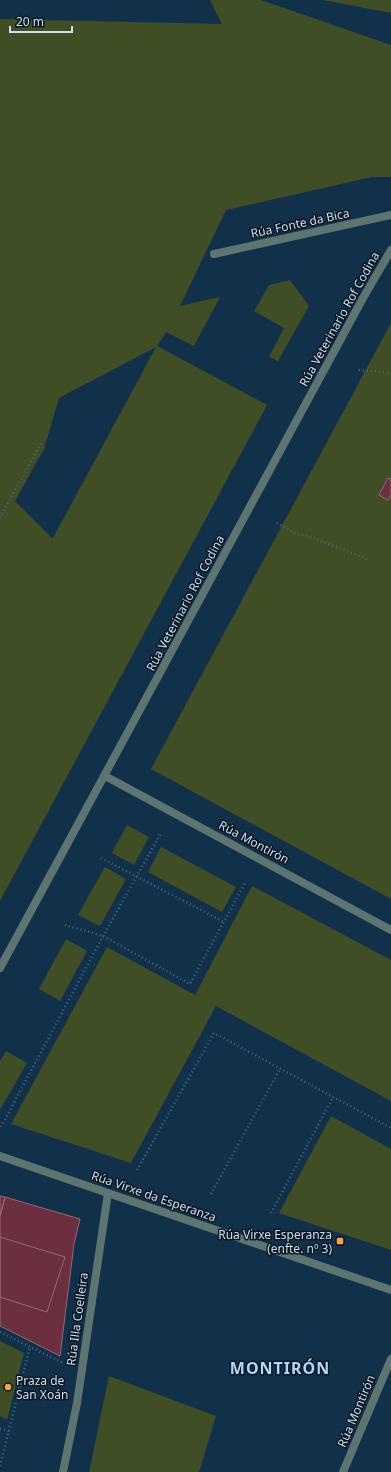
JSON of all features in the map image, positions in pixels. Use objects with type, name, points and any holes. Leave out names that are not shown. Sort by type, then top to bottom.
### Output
[{"type":"street","name":"Rúa Fonte da Bica","points":[[214,254],[391,215]]},
{"type":"street","name":"Rúa Veterinario Rof Codina","points":[[0,968],[391,250]]},
{"type":"street","name":"Rúa Montirón","points":[[105,776],[391,930]]},
{"type":"street","name":"Rúa Virxe da Esperanza","points":[[0,1156],[391,1290]]},
{"type":"street","name":"Rúa Illa Coelleira","points":[[63,1472],[77,1403],[108,1193]]},
{"type":"street","name":"Rúa Montirón","points":[[343,1472],[391,1359]]},
{"type":"path","points":[[359,370],[391,374]]},
{"type":"path","points":[[0,518],[41,443]]},
{"type":"path","points":[[277,523],[297,534],[313,538],[368,559]]},
{"type":"path","points":[[1,1127],[103,936],[161,833]]},
{"type":"path","points":[[101,858],[224,922]]},
{"type":"path","points":[[65,926],[103,936],[190,984],[246,881]]},
{"type":"path","points":[[137,1170],[214,1033],[391,1128]]},
{"type":"path","points":[[211,1194],[280,1068]]},
{"type":"path","points":[[271,1214],[333,1097]]},
{"type":"path","points":[[0,1332],[63,1363]]},
{"type":"path","points":[[0,1466],[30,1346]]},
{"type":"path","points":[[0,1429],[9,1431]]},
{"type":"green space","points":[[210,0],[261,0],[391,45],[391,177],[372,177],[226,210],[180,306],[220,297],[194,346],[166,332],[157,346],[267,405],[0,901],[0,19],[222,24]],"holes":[[[156,347],[53,538],[15,501],[44,449],[59,398]]]},
{"type":"green space","points":[[323,0],[391,0],[391,13]]},
{"type":"green space","points":[[290,280],[309,306],[278,361],[269,357],[284,328],[254,311],[269,285]]},
{"type":"green space","points":[[391,323],[391,479],[388,478],[379,495],[388,500],[391,495],[391,899],[151,769]]},
{"type":"green space","points":[[127,825],[149,837],[134,865],[112,853]]},
{"type":"green space","points":[[161,847],[236,887],[222,912],[148,872]]},
{"type":"green space","points":[[105,867],[126,879],[100,926],[78,915]]},
{"type":"green space","points":[[252,886],[391,960],[391,1101],[216,1006],[131,1163],[11,1124],[107,947],[195,995]]},
{"type":"green space","points":[[66,939],[87,951],[60,1001],[39,989]]},
{"type":"green space","points":[[6,1051],[27,1063],[0,1110],[0,1061]]},
{"type":"green space","points":[[331,1116],[391,1149],[391,1250],[279,1213]]},
{"type":"green space","name":"Praza de San Xoán","points":[[0,1341],[24,1353],[7,1420],[0,1416]]},
{"type":"green space","points":[[109,1376],[216,1416],[199,1472],[89,1472]]},
{"type":"building","points":[[388,478],[391,479],[391,495],[388,500],[379,495]]},
{"type":"building","points":[[0,1196],[5,1197],[0,1216]]},
{"type":"building","points":[[5,1197],[80,1219],[74,1244],[60,1356],[0,1326],[0,1216]]},
{"type":"building","points":[[0,1237],[65,1257],[47,1312],[0,1297]]},
{"type":"place","name":"Rúa Virxe Esperanza (enfte. nº 3)","points":[[340,1241]]},
{"type":"place","name":"Praza de San Xoán","points":[[8,1387]]},
{"type":"district","name":"MONTIRÓN","points":[[280,1368]]}]
